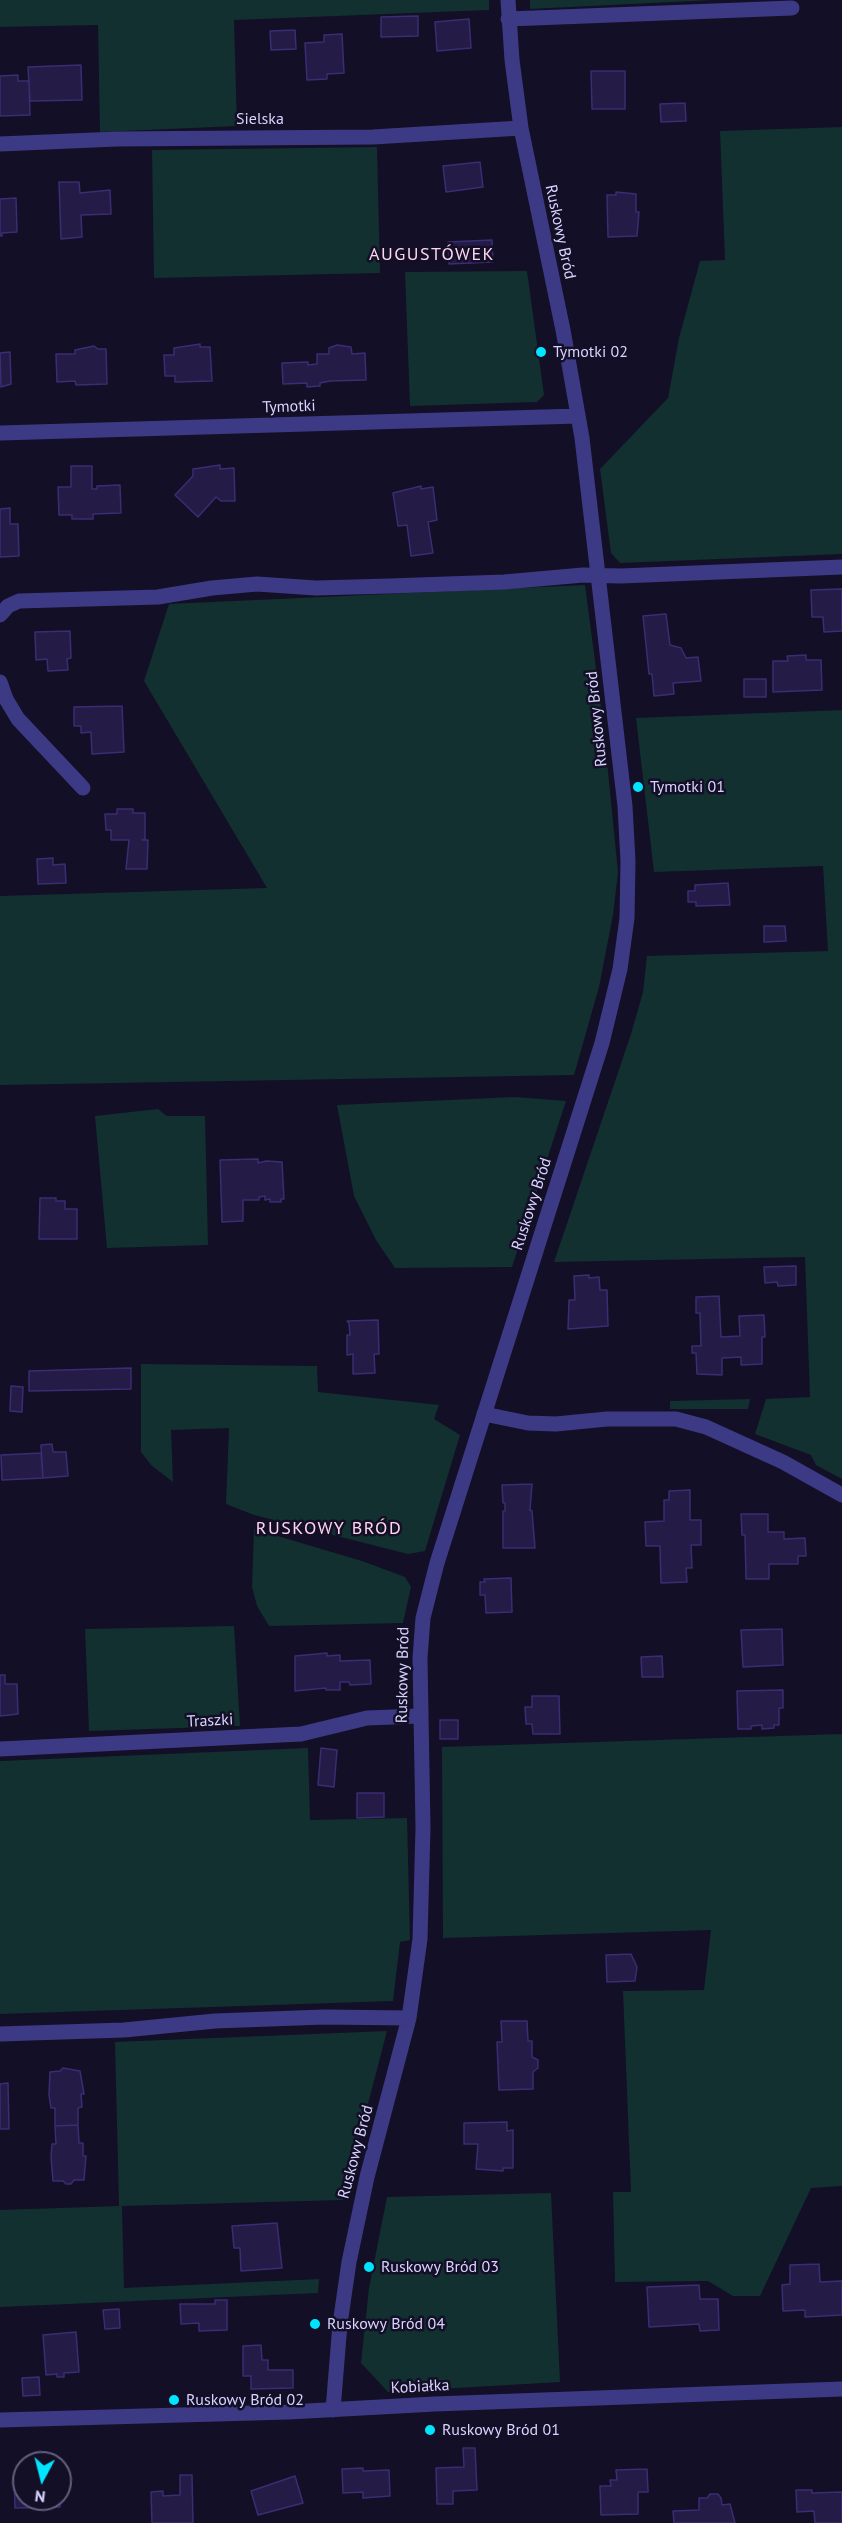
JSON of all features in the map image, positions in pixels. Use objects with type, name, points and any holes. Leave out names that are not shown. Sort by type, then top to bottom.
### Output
[{"type":"street","name":"Ruskowy Bród","points":[[333,2410],[342,2304],[351,2251],[367,2177],[410,2018],[420,1939],[423,1884],[419,1716],[421,1636],[429,1590],[602,1043],[620,969],[628,892],[627,835],[599,576],[578,416],[563,330],[521,128],[507,0]]},
{"type":"street","points":[[508,19],[792,8]]},
{"type":"street","name":"Sielska","points":[[0,144],[117,139],[373,136],[521,128]]},
{"type":"street","name":"Tymotki","points":[[0,433],[578,416]]},
{"type":"street","points":[[0,615],[8,606],[19,601],[158,597],[212,588],[257,584],[316,588],[842,567]]},
{"type":"street","points":[[0,682],[6,699],[18,719],[83,788]]},
{"type":"street","points":[[484,1414],[528,1423],[556,1424],[607,1419],[675,1419],[706,1427],[783,1462],[842,1495]]},
{"type":"street","name":"Traszki","points":[[0,1749],[301,1734],[367,1718],[419,1716]]},
{"type":"street","points":[[0,2034],[124,2031],[215,2021],[324,2017],[410,2018]]},
{"type":"street","name":"Kobiałka","points":[[0,2420],[333,2410],[842,2389]]},
{"type":"green space","points":[[0,0],[489,0],[489,10],[234,20],[237,126],[100,132],[98,25],[0,27]]},
{"type":"green space","points":[[530,0],[713,0],[530,9]]},
{"type":"green space","points":[[842,127],[842,554],[620,563],[611,553],[600,469],[668,398],[679,338],[700,261],[725,260],[720,131]]},
{"type":"green space","points":[[377,147],[380,273],[154,278],[152,150]]},
{"type":"green space","points":[[527,271],[544,395],[537,402],[410,406],[405,272]]},
{"type":"green space","points":[[585,585],[603,722],[618,872],[613,915],[599,987],[574,1075],[0,1085],[0,896],[267,888],[144,681],[169,604]]},
{"type":"green space","points":[[842,710],[842,1479],[816,1465],[811,1455],[755,1434],[766,1399],[810,1397],[805,1257],[554,1262],[631,1034],[643,992],[647,956],[828,951],[823,866],[654,872],[636,718]]},
{"type":"green space","points":[[515,1097],[566,1101],[512,1267],[395,1268],[376,1240],[354,1196],[337,1105]]},
{"type":"green space","points":[[158,1109],[167,1116],[205,1116],[208,1245],[107,1248],[95,1116]]},
{"type":"green space","points":[[141,1364],[317,1366],[318,1392],[439,1405],[434,1419],[460,1435],[425,1551],[408,1554],[254,1515],[226,1504],[229,1428],[171,1430],[173,1482],[151,1465],[141,1452]]},
{"type":"green space","points":[[750,1399],[748,1409],[670,1409],[670,1401]]},
{"type":"green space","points":[[254,1529],[362,1561],[405,1577],[411,1587],[403,1623],[269,1626],[257,1606],[252,1587]]},
{"type":"green space","points":[[234,1626],[240,1726],[89,1731],[85,1629]]},
{"type":"green space","points":[[842,1734],[842,2186],[811,2188],[760,2296],[733,2296],[708,2281],[615,2282],[613,2192],[631,2192],[623,1991],[704,1990],[711,1930],[443,1938],[442,1747]]},
{"type":"green space","points":[[308,1748],[310,1820],[407,1818],[410,1940],[400,1942],[393,2001],[0,2014],[0,1761]]},
{"type":"green space","points":[[387,2031],[343,2200],[122,2206],[124,2288],[319,2279],[318,2293],[0,2307],[0,2210],[119,2206],[115,2042]]},
{"type":"green space","points":[[551,2193],[560,2382],[388,2392],[361,2363],[369,2288],[387,2197]]},
{"type":"building","points":[[418,16],[418,36],[381,37],[381,17]]},
{"type":"building","points":[[469,19],[471,48],[437,51],[435,22]]},
{"type":"building","points":[[295,30],[296,49],[271,50],[270,31]]},
{"type":"building","points":[[342,34],[344,73],[327,74],[327,79],[307,80],[305,43],[324,42],[324,35]]},
{"type":"building","points":[[81,65],[82,100],[30,101],[28,67]]},
{"type":"building","points":[[591,71],[625,71],[625,109],[592,109]]},
{"type":"building","points":[[18,75],[18,81],[29,81],[30,115],[0,116],[0,76]]},
{"type":"building","points":[[685,103],[686,121],[661,122],[660,104]]},
{"type":"building","points":[[480,162],[483,187],[446,192],[443,166]]},
{"type":"building","points":[[59,182],[79,182],[80,193],[110,190],[111,214],[81,215],[82,237],[61,239]]},
{"type":"building","points":[[616,192],[636,194],[636,212],[639,212],[637,236],[608,237],[607,195],[616,195]]},
{"type":"building","points":[[16,198],[17,232],[2,233],[0,236],[0,199]]},
{"type":"building","points":[[492,240],[493,262],[449,264],[448,242]]},
{"type":"building","points":[[200,344],[200,347],[210,347],[212,381],[175,382],[175,376],[165,376],[164,355],[174,355],[174,348]]},
{"type":"building","points":[[337,345],[351,347],[352,354],[365,353],[366,380],[330,381],[320,383],[320,386],[307,387],[307,383],[283,384],[282,363],[317,364],[317,354],[329,354],[329,348]]},
{"type":"building","points":[[94,346],[98,349],[106,349],[107,384],[76,385],[75,381],[57,382],[56,354],[75,354],[75,350]]},
{"type":"building","points":[[10,352],[11,384],[1,387],[0,353]]},
{"type":"building","points":[[220,465],[220,469],[234,468],[235,501],[221,501],[216,497],[198,517],[175,495],[193,476],[193,469]]},
{"type":"building","points":[[71,466],[92,466],[92,489],[97,489],[97,486],[120,485],[121,513],[93,514],[93,519],[72,519],[72,515],[59,515],[58,487],[71,487]]},
{"type":"building","points":[[421,486],[421,489],[433,487],[437,520],[428,522],[433,553],[411,556],[407,525],[398,526],[393,493]]},
{"type":"building","points":[[10,508],[10,524],[18,524],[19,556],[0,557],[0,509]]},
{"type":"building","points":[[842,589],[842,631],[824,632],[823,617],[812,617],[811,590]]},
{"type":"building","points":[[666,614],[670,645],[681,648],[686,658],[698,657],[701,681],[673,683],[674,694],[654,696],[652,674],[649,674],[643,616]]},
{"type":"building","points":[[70,631],[71,658],[67,659],[68,670],[48,671],[47,659],[36,660],[35,632]]},
{"type":"building","points":[[806,655],[806,660],[821,660],[822,690],[773,692],[773,661],[788,661],[787,656]]},
{"type":"building","points":[[744,679],[766,679],[766,697],[744,697]]},
{"type":"building","points":[[122,706],[124,752],[92,754],[91,732],[81,733],[81,726],[74,726],[74,707]]},
{"type":"building","points":[[117,809],[133,809],[133,813],[145,813],[145,839],[142,840],[148,840],[147,869],[126,869],[129,840],[111,840],[111,830],[106,830],[105,814],[117,814]]},
{"type":"building","points":[[53,858],[53,865],[65,864],[66,883],[38,884],[37,859]]},
{"type":"building","points":[[728,883],[730,905],[696,906],[696,902],[688,902],[688,891],[695,891],[695,885]]},
{"type":"building","points":[[764,926],[785,926],[786,941],[764,942]]},
{"type":"building","points":[[258,1159],[258,1163],[282,1162],[284,1199],[281,1199],[281,1202],[270,1202],[270,1199],[265,1200],[265,1196],[259,1197],[259,1200],[243,1200],[243,1221],[222,1222],[220,1160]]},
{"type":"building","points":[[40,1198],[56,1198],[56,1201],[65,1201],[65,1209],[77,1209],[77,1239],[39,1239]]},
{"type":"building","points":[[796,1266],[796,1285],[778,1286],[777,1282],[765,1283],[764,1267]]},
{"type":"building","points":[[589,1275],[589,1278],[599,1277],[600,1290],[607,1290],[608,1326],[568,1329],[569,1300],[575,1300],[574,1276]]},
{"type":"building","points":[[719,1296],[721,1337],[740,1336],[739,1316],[764,1315],[765,1337],[762,1337],[762,1364],[741,1365],[741,1357],[722,1358],[722,1375],[697,1374],[696,1353],[692,1353],[692,1346],[701,1346],[700,1313],[696,1313],[696,1297]]},
{"type":"building","points":[[378,1320],[379,1354],[374,1354],[375,1373],[353,1374],[353,1354],[347,1355],[347,1335],[350,1335],[347,1321]]},
{"type":"building","points":[[131,1368],[131,1389],[29,1391],[29,1371]]},
{"type":"building","points":[[11,1386],[23,1387],[22,1412],[10,1411]]},
{"type":"building","points":[[52,1444],[53,1452],[66,1452],[68,1476],[43,1478],[41,1445]]},
{"type":"building","points":[[41,1453],[43,1478],[2,1480],[1,1455]]},
{"type":"building","points":[[532,1484],[530,1510],[532,1511],[535,1548],[503,1548],[505,1503],[503,1503],[502,1485]]},
{"type":"building","points":[[690,1490],[690,1520],[701,1520],[701,1545],[691,1545],[692,1568],[686,1568],[687,1582],[661,1583],[660,1546],[646,1546],[645,1522],[664,1521],[664,1500],[669,1500],[669,1491]]},
{"type":"building","points":[[741,1514],[768,1514],[768,1532],[784,1532],[784,1539],[805,1538],[806,1556],[798,1556],[798,1564],[769,1564],[769,1579],[746,1579],[745,1535],[742,1535]]},
{"type":"building","points":[[511,1578],[512,1612],[486,1613],[485,1595],[480,1595],[480,1582],[485,1582],[484,1579]]},
{"type":"building","points":[[782,1629],[783,1665],[743,1667],[741,1630]]},
{"type":"building","points":[[327,1653],[327,1656],[340,1655],[340,1661],[370,1660],[371,1684],[350,1685],[349,1682],[340,1682],[340,1690],[326,1690],[326,1688],[295,1691],[295,1656]]},
{"type":"building","points":[[662,1656],[663,1677],[642,1677],[641,1657]]},
{"type":"building","points":[[0,1675],[5,1675],[5,1684],[17,1684],[18,1714],[0,1716]]},
{"type":"building","points":[[783,1690],[783,1708],[779,1708],[779,1725],[774,1725],[774,1728],[762,1729],[762,1725],[751,1726],[751,1729],[738,1729],[737,1691]]},
{"type":"building","points":[[532,1696],[559,1696],[560,1734],[533,1734],[532,1724],[526,1724],[525,1707],[532,1707]]},
{"type":"building","points":[[440,1720],[458,1720],[458,1739],[440,1739]]},
{"type":"building","points":[[321,1748],[337,1750],[334,1787],[318,1785]]},
{"type":"building","points":[[357,1793],[384,1793],[384,1817],[357,1818]]},
{"type":"building","points":[[631,1954],[637,1967],[635,1981],[607,1982],[606,1955]]},
{"type":"building","points":[[501,2021],[527,2021],[528,2041],[532,2041],[532,2057],[538,2060],[538,2068],[533,2072],[533,2089],[499,2090],[497,2042],[502,2042]]},
{"type":"building","points":[[63,2068],[80,2071],[84,2094],[81,2094],[82,2107],[78,2108],[78,2125],[55,2126],[55,2108],[51,2108],[49,2095],[50,2072],[60,2071]]},
{"type":"building","points":[[8,2083],[9,2129],[0,2129],[0,2084]]},
{"type":"building","points":[[507,2122],[507,2131],[513,2130],[513,2168],[503,2168],[503,2171],[476,2169],[478,2144],[464,2144],[464,2123]]},
{"type":"building","points":[[78,2125],[79,2143],[83,2143],[83,2156],[86,2156],[84,2180],[74,2180],[71,2184],[53,2181],[51,2157],[52,2144],[56,2144],[55,2126]]},
{"type":"building","points":[[277,2223],[282,2268],[241,2271],[240,2248],[234,2248],[232,2226]]},
{"type":"building","points":[[819,2264],[820,2282],[842,2281],[842,2315],[805,2317],[805,2310],[783,2311],[782,2285],[790,2284],[790,2265]]},
{"type":"building","points":[[699,2285],[700,2299],[718,2299],[719,2330],[700,2331],[699,2324],[649,2327],[647,2287]]},
{"type":"building","points":[[215,2300],[227,2300],[227,2330],[199,2331],[199,2323],[181,2324],[180,2304],[215,2304]]},
{"type":"building","points":[[119,2309],[120,2328],[105,2329],[103,2310]]},
{"type":"building","points":[[76,2332],[79,2372],[64,2373],[64,2377],[57,2377],[57,2374],[46,2375],[43,2335]]},
{"type":"building","points":[[261,2345],[262,2360],[268,2360],[268,2370],[293,2370],[293,2388],[251,2389],[251,2376],[243,2376],[243,2346]]},
{"type":"building","points":[[39,2377],[40,2395],[23,2396],[22,2378]]},
{"type":"building","points":[[463,2448],[475,2448],[477,2490],[453,2491],[453,2504],[437,2504],[436,2468],[464,2467]]},
{"type":"building","points":[[363,2468],[363,2471],[389,2470],[390,2496],[363,2498],[363,2492],[343,2493],[342,2469]]},
{"type":"building","points":[[647,2469],[648,2492],[638,2492],[638,2514],[601,2515],[600,2486],[611,2486],[610,2480],[617,2480],[616,2470]]},
{"type":"building","points":[[180,2475],[192,2475],[193,2523],[152,2523],[151,2492],[163,2491],[163,2496],[180,2495]]},
{"type":"building","points":[[295,2476],[303,2503],[258,2515],[251,2491]]},
{"type":"building","points":[[796,2490],[812,2490],[812,2493],[842,2492],[842,2523],[815,2523],[814,2511],[797,2512]]},
{"type":"building","points":[[710,2494],[718,2494],[722,2505],[730,2504],[735,2523],[674,2523],[673,2511],[699,2510],[699,2498],[707,2498]]},
{"type":"place","name":"Tymotki 02","points":[[541,352]]},
{"type":"place","name":"Tymotki 01","points":[[638,787]]},
{"type":"place","name":"Ruskowy Bród 03","points":[[369,2267]]},
{"type":"place","name":"Ruskowy Bród 04","points":[[315,2324]]},
{"type":"place","name":"Ruskowy Bród 02","points":[[174,2400]]},
{"type":"place","name":"Ruskowy Bród 01","points":[[430,2430]]},
{"type":"district","name":"AUGUSTÓWEK","points":[[432,255]]},
{"type":"district","name":"RUSKOWY BRÓD","points":[[329,1529]]}]
